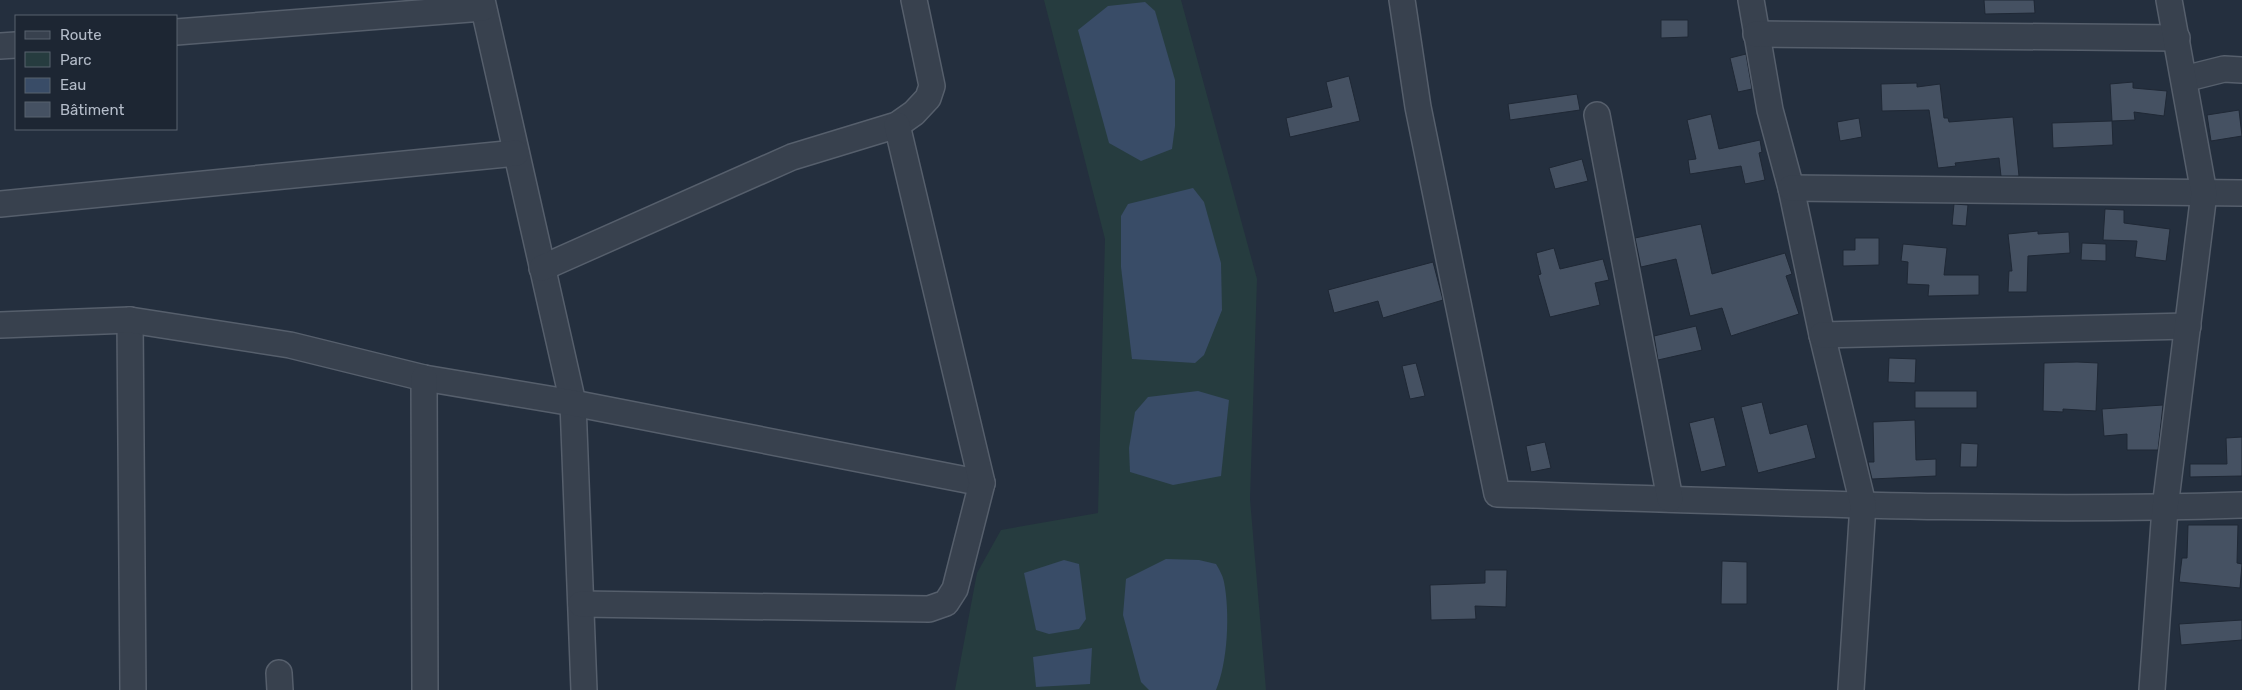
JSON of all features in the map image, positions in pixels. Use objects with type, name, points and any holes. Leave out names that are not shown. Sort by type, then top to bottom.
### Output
[{"type":"street","points":[[542,268],[792,157],[897,125],[914,113],[928,98],[932,86],[914,0]]},
{"type":"street","points":[[1402,0],[1418,107],[1497,494],[1863,504],[2165,508],[2242,505]]},
{"type":"street","points":[[1751,0],[1770,110],[1791,188],[1822,335],[1863,504],[1848,689]]},
{"type":"street","points":[[2152,690],[2165,508],[2204,193],[2169,0]]},
{"type":"street","points":[[178,32],[483,4],[573,403],[584,690]]},
{"type":"street","points":[[1756,34],[2177,38]]},
{"type":"street","points":[[0,46],[15,45]]},
{"type":"street","points":[[2184,79],[2224,68],[2242,70]]},
{"type":"street","points":[[1597,115],[1670,499]]},
{"type":"street","points":[[581,604],[929,609],[946,602],[955,589],[982,483],[897,125]]},
{"type":"street","points":[[0,204],[516,153]]},
{"type":"street","points":[[1791,188],[2242,193]]},
{"type":"street","points":[[0,325],[130,320],[290,345],[424,378],[573,403],[982,483]]},
{"type":"street","points":[[130,320],[133,690]]},
{"type":"street","points":[[1822,335],[2188,326]]},
{"type":"street","points":[[424,378],[425,690]]},
{"type":"green space","points":[[1044,0],[1181,0],[1257,279],[1250,499],[1266,690],[955,690],[977,573],[1001,530],[1098,513],[1105,239]]},
{"type":"water","points":[[1145,2],[1155,11],[1175,80],[1175,126],[1172,149],[1141,161],[1109,143],[1078,30],[1108,6]]},
{"type":"water","points":[[1193,188],[1204,202],[1221,263],[1222,310],[1204,355],[1195,363],[1132,359],[1121,267],[1121,216],[1128,204]]},
{"type":"water","points":[[1198,391],[1229,400],[1221,476],[1173,485],[1130,472],[1129,448],[1135,412],[1148,397]]},
{"type":"water","points":[[1166,559],[1199,560],[1216,564],[1223,577],[1227,608],[1227,637],[1223,666],[1216,690],[1149,690],[1141,682],[1123,615],[1126,579]]},
{"type":"water","points":[[1064,560],[1079,564],[1086,619],[1079,629],[1049,634],[1036,630],[1024,573]]},
{"type":"water","points":[[1092,648],[1090,684],[1036,687],[1033,657]]},
{"type":"building","points":[[1984,0],[2034,0],[2035,13],[1985,14]]},
{"type":"building","points":[[1661,20],[1688,20],[1688,37],[1661,38]]},
{"type":"building","points":[[1746,54],[1752,89],[1738,92],[1730,58]]},
{"type":"building","points":[[1349,76],[1360,121],[1290,137],[1286,118],[1332,107],[1326,82]]},
{"type":"building","points":[[2133,82],[2133,88],[2167,91],[2164,116],[2134,112],[2135,120],[2112,121],[2110,84]]},
{"type":"building","points":[[1917,83],[1917,87],[1940,84],[1944,118],[1948,118],[1949,122],[2013,117],[2019,176],[2001,176],[1999,158],[1955,163],[1956,166],[1938,168],[1929,110],[1882,111],[1881,84]]},
{"type":"building","points":[[1577,94],[1580,110],[1510,120],[1508,104]]},
{"type":"building","points":[[2239,110],[2242,136],[2211,141],[2207,115]]},
{"type":"building","points":[[1711,114],[1719,149],[1760,140],[1762,152],[1759,153],[1765,180],[1745,184],[1741,166],[1690,174],[1688,160],[1696,159],[1687,120]]},
{"type":"building","points":[[1859,118],[1862,137],[1840,141],[1837,122]]},
{"type":"building","points":[[2112,121],[2113,145],[2053,148],[2052,123]]},
{"type":"building","points":[[1582,159],[1588,181],[1555,189],[1549,168]]},
{"type":"building","points":[[1954,204],[1968,205],[1966,226],[1952,225]]},
{"type":"building","points":[[2105,209],[2124,210],[2124,223],[2170,229],[2166,261],[2135,257],[2137,241],[2103,240]]},
{"type":"building","points":[[1701,224],[1712,274],[1785,253],[1792,274],[1786,276],[1799,314],[1731,336],[1722,308],[1690,316],[1676,259],[1641,267],[1635,238]]},
{"type":"building","points":[[2038,231],[2038,234],[2069,232],[2070,253],[2028,256],[2027,292],[2008,292],[2009,271],[2012,271],[2008,234]]},
{"type":"building","points":[[1855,238],[1879,238],[1879,265],[1843,266],[1843,250],[1855,250]]},
{"type":"building","points":[[2082,243],[2106,244],[2106,261],[2081,260]]},
{"type":"building","points":[[1903,244],[1947,248],[1944,275],[1979,275],[1979,295],[1928,296],[1929,285],[1907,284],[1908,262],[1901,261]]},
{"type":"building","points":[[1554,248],[1560,269],[1603,259],[1609,280],[1595,283],[1600,305],[1550,317],[1538,275],[1541,274],[1536,253]]},
{"type":"building","points":[[1433,262],[1443,300],[1383,318],[1378,301],[1334,313],[1328,290]]},
{"type":"building","points":[[1696,326],[1702,350],[1658,360],[1654,336]]},
{"type":"building","points":[[1889,358],[1916,359],[1915,383],[1888,382]]},
{"type":"building","points":[[1416,363],[1425,396],[1410,399],[1402,366]]},
{"type":"building","points":[[2044,363],[2098,363],[2096,411],[2063,409],[2063,412],[2043,411]]},
{"type":"building","points":[[1915,391],[1977,391],[1977,408],[1915,408]]},
{"type":"building","points":[[1762,402],[1770,434],[1807,424],[1816,458],[1758,473],[1741,407]]},
{"type":"building","points":[[2163,405],[2158,450],[2127,450],[2127,434],[2104,436],[2102,409]]},
{"type":"building","points":[[1714,417],[1726,466],[1701,472],[1689,423]]},
{"type":"building","points":[[1915,420],[1916,460],[1936,459],[1936,476],[1872,479],[1868,462],[1874,462],[1873,422]]},
{"type":"building","points":[[2242,437],[2242,476],[2190,477],[2190,464],[2227,464],[2226,438]]},
{"type":"building","points":[[1545,442],[1551,468],[1531,472],[1526,446]]},
{"type":"building","points":[[1961,443],[1978,444],[1977,467],[1960,467]]},
{"type":"building","points":[[2188,525],[2238,525],[2237,563],[2242,564],[2240,588],[2179,582],[2182,558],[2187,558]]},
{"type":"building","points":[[1722,561],[1747,562],[1747,604],[1721,604]]},
{"type":"building","points":[[1485,570],[1507,570],[1506,607],[1475,606],[1476,619],[1431,620],[1430,585],[1485,583]]},
{"type":"building","points":[[2242,620],[2242,640],[2181,645],[2179,624]]}]
